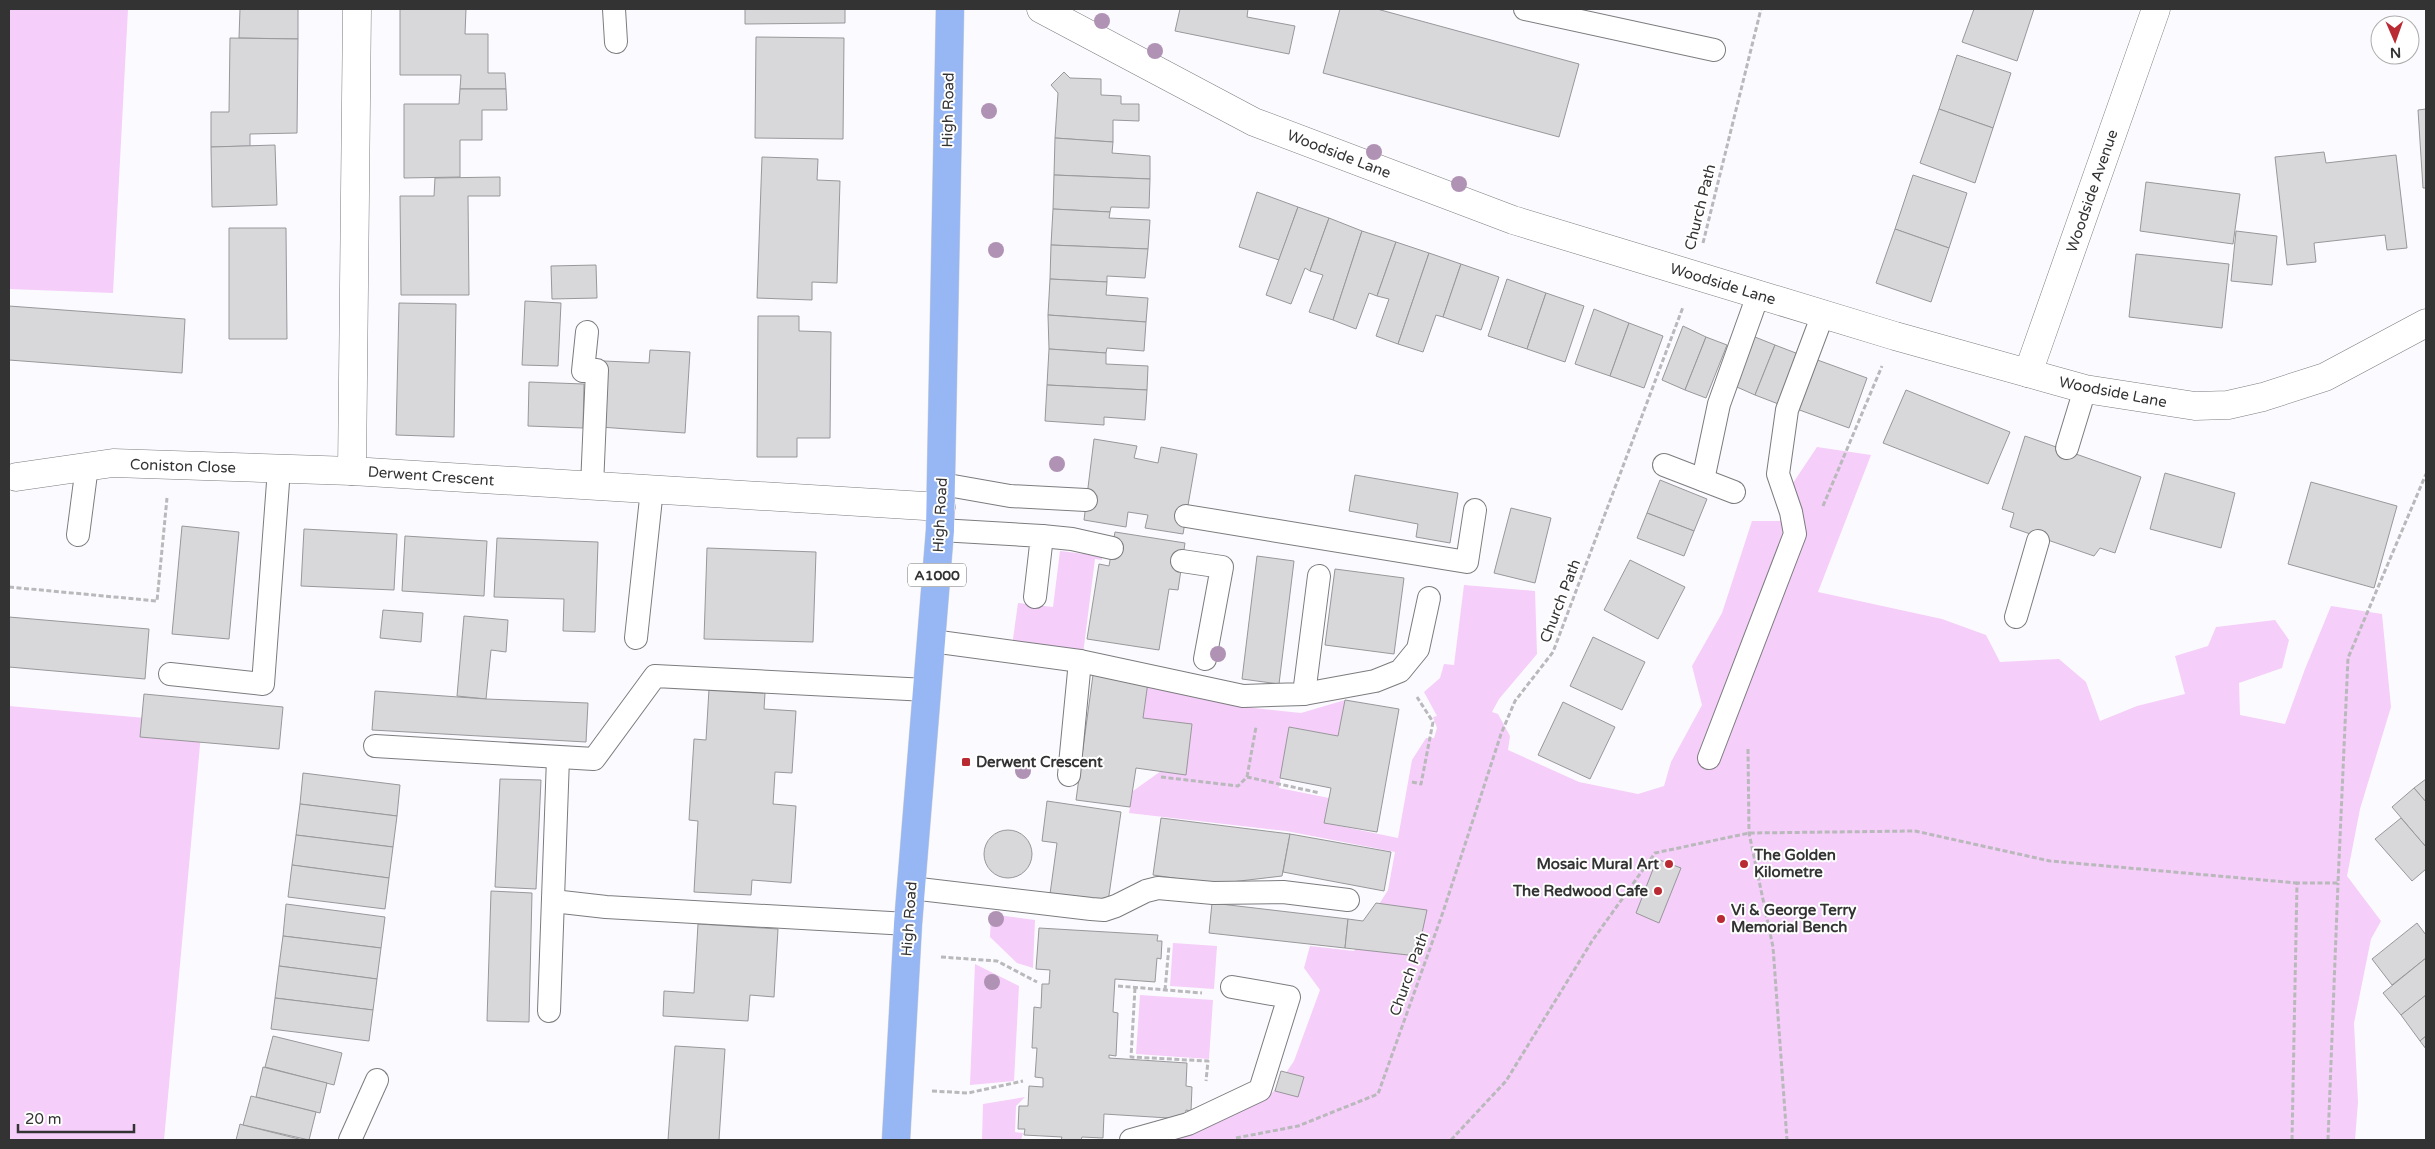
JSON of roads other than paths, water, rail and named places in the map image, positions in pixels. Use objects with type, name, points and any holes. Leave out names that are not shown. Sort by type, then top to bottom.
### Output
[{"type":"main road","name":"High Road","points":[[896,1140],[908,924],[932,641],[941,507],[950,9]]},
{"type":"street","name":"Derwent Crescent","points":[[357,9],[352,471],[941,507]]},
{"type":"street","name":"Woodside Lane","points":[[1041,9],[1254,122],[1513,220],[1895,336],[2085,389],[2195,406],[2228,404],[2263,397],[2325,376],[2426,323]]},
{"type":"street","name":"Woodside Avenue","points":[[2028,373],[2156,9]]},
{"type":"street","name":"Coniston Close","points":[[16,477],[113,463],[352,471]]},
{"type":"lane","points":[[614,9],[616,42]]},
{"type":"lane","points":[[1525,9],[1714,50]]},
{"type":"lane","points":[[1703,480],[1719,404],[1758,295]]},
{"type":"lane","points":[[1709,758],[1795,534],[1791,512],[1778,474],[1787,410],[1823,314]]},
{"type":"lane","points":[[587,332],[583,371],[597,370],[592,486]]},
{"type":"lane","points":[[2067,448],[2085,389]]},
{"type":"lane","points":[[1664,465],[1734,492]]},
{"type":"lane","points":[[78,535],[87,466]]},
{"type":"lane","points":[[170,674],[263,684],[279,469]]},
{"type":"lane","points":[[636,638],[652,489]]},
{"type":"lane","points":[[941,507],[1010,496],[1086,500]]},
{"type":"lane","points":[[941,507],[1042,536],[1072,539],[1112,548]]},
{"type":"lane","points":[[1186,516],[1467,562],[1475,510]]},
{"type":"lane","points":[[1035,597],[1042,536]]},
{"type":"lane","points":[[2016,617],[2038,541]]},
{"type":"lane","points":[[1182,561],[1222,567],[1205,659]]},
{"type":"lane","points":[[1304,694],[1319,576]]},
{"type":"lane","points":[[932,641],[1080,661],[1242,696],[1262,697],[1304,694],[1375,681],[1400,671],[1418,649],[1429,598]]},
{"type":"lane","points":[[1069,775],[1080,661]]},
{"type":"lane","points":[[375,746],[594,759],[655,676],[927,690]]},
{"type":"lane","points":[[549,1011],[558,758]]},
{"type":"lane","points":[[911,888],[1104,910],[1146,891],[1158,888],[1213,893],[1283,892],[1348,900]]},
{"type":"lane","points":[[553,901],[606,907],[908,924]]},
{"type":"lane","points":[[1131,1140],[1188,1124],[1260,1090],[1289,997],[1232,987]]},
{"type":"lane","points":[[350,1140],[377,1080]]},
{"type":"place","name":"Derwent Crescent","points":[[966,762]]},
{"type":"place","name":"Mosaic Mural Art","points":[[1669,864]]},
{"type":"place","name":"The Golden Kilometre","points":[[1744,864]]},
{"type":"place","name":"The Redwood Cafe","points":[[1658,891]]},
{"type":"place","name":"Vi & George Terry Memorial Bench","points":[[1721,919]]}]
